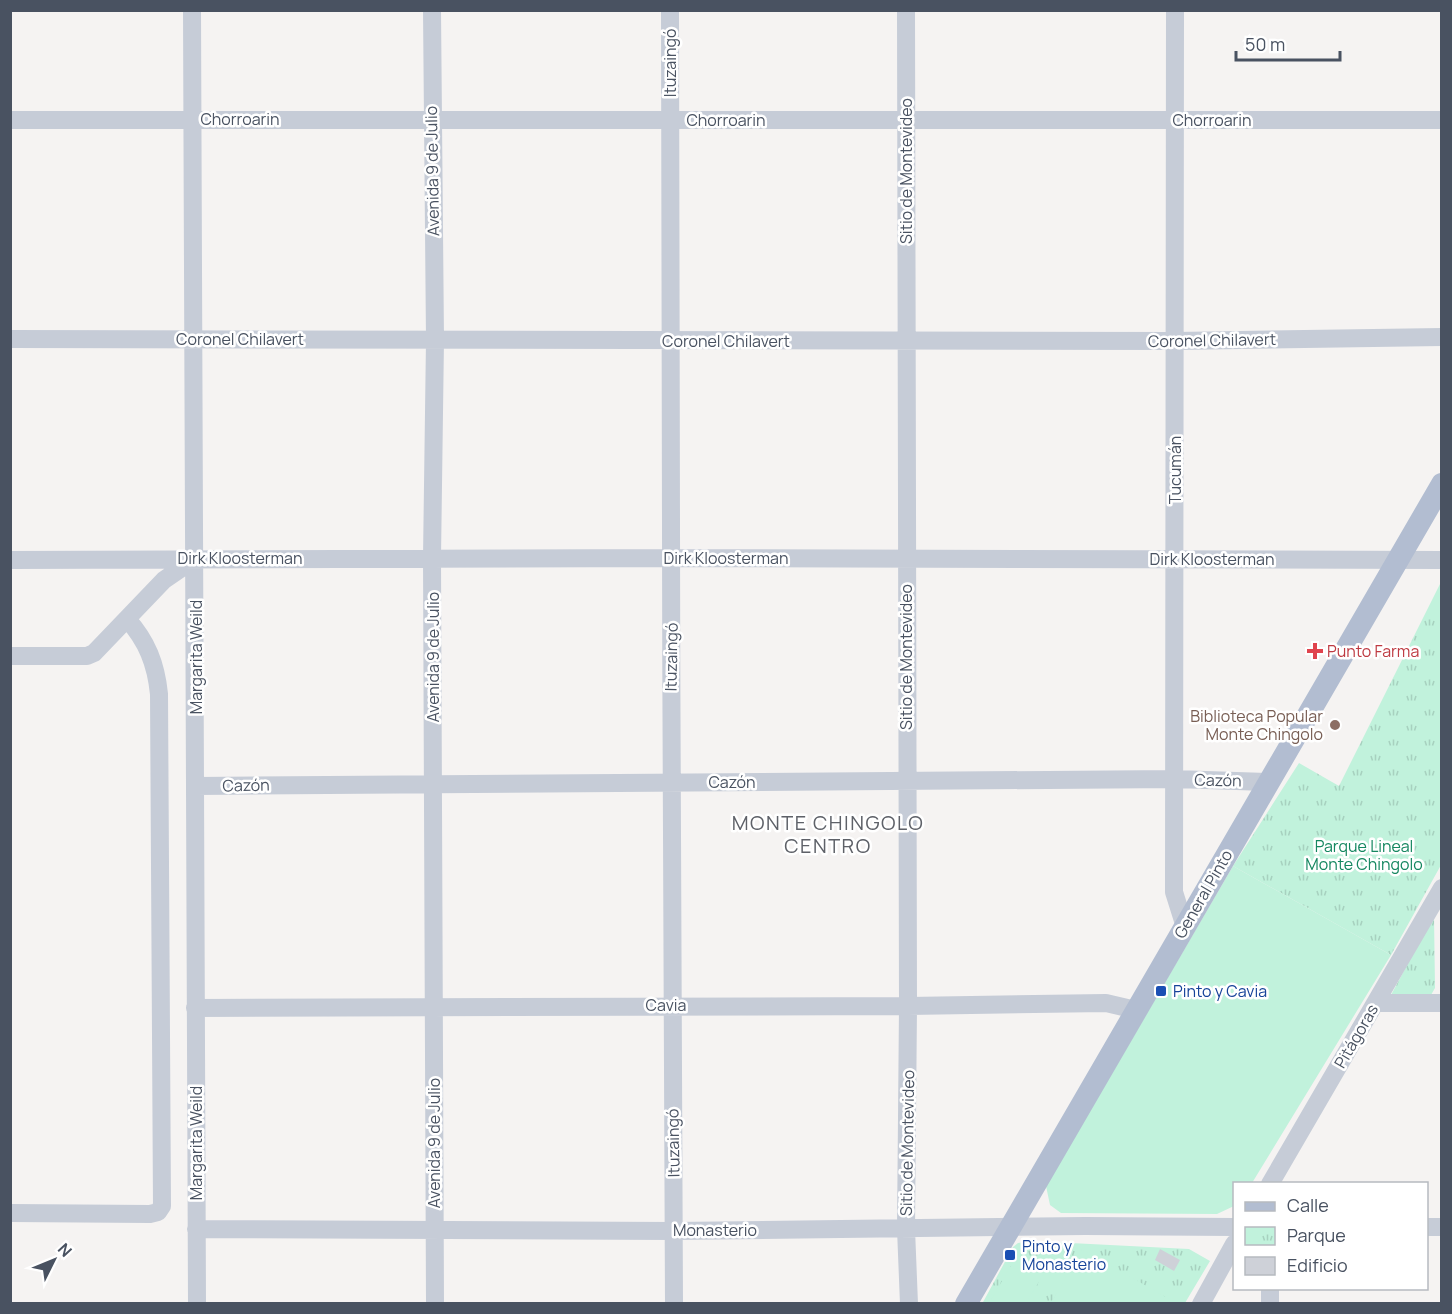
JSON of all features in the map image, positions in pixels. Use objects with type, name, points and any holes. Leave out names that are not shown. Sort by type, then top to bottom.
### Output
[{"type":"main road","name":"General Pinto","points":[[966,1304],[1442,484]]},
{"type":"street","name":"Margarita Weild","points":[[192,10],[196,558],[197,1304]]},
{"type":"street","name":"Avenida 9 de Julio","points":[[432,10],[431,120],[435,340],[432,558],[435,1304]]},
{"type":"street","name":"Ituzaingó","points":[[670,10],[673,341],[670,782],[674,1304]]},
{"type":"street","name":"Sitio de Montevideo","points":[[906,10],[908,1006],[906,1229],[909,1304]]},
{"type":"street","name":"Tucumán","points":[[1175,10],[1174,892],[1185,927]]},
{"type":"street","name":"Chorroarin","points":[[10,120],[194,118],[1442,120]]},
{"type":"street","name":"Coronel Chilavert","points":[[10,339],[673,341],[1442,337]]},
{"type":"street","name":"Dirk Kloosterman","points":[[10,560],[196,558],[1442,560]]},
{"type":"street","points":[[10,656],[87,656],[102,646],[164,580],[196,558]]},
{"type":"street","points":[[10,1213],[150,1214],[158,1212],[162,1206],[159,694],[157,674],[151,655],[142,636],[127,619]]},
{"type":"street","name":"Cazón","points":[[196,786],[1175,779],[1268,782]]},
{"type":"street","name":"Pitágoras","points":[[1270,1182],[1442,888]]},
{"type":"street","name":"Cavia","points":[[195,1008],[908,1006],[1106,1003],[1136,1010]]},
{"type":"street","points":[[1375,1004],[1442,1003]]},
{"type":"street","name":"Monasterio","points":[[196,1229],[673,1231],[1009,1229],[1085,1226],[1233,1227]]},
{"type":"street","points":[[1201,1304],[1233,1246]]},
{"type":"green space","name":"Parque Lineal Monte Chingolo","points":[[1441,582],[1441,865],[1391,955],[1233,866],[1299,763],[1339,786]]},
{"type":"green space","points":[[1233,866],[1391,955],[1253,1182],[1233,1182],[1233,1206],[1217,1214],[1061,1213],[1050,1205],[1046,1186]]},
{"type":"green space","points":[[1434,915],[1435,988],[1431,995],[1391,995]]},
{"type":"green space","points":[[1031,1241],[1189,1249],[1210,1261],[1185,1303],[982,1304],[1013,1247],[1018,1243]]},
{"type":"green space","points":[[1082,1249],[1176,1303],[1051,1303]]},
{"type":"green space","points":[[1020,1250],[1048,1267],[1026,1303],[997,1303],[991,1300]]},
{"type":"building","points":[[1160,1249],[1180,1260],[1174,1271],[1155,1260]]},
{"type":"place","name":"Punto Farma","points":[[1315,651]]},
{"type":"place","name":"Biblioteca Popular Monte Chingolo","points":[[1335,725]]},
{"type":"place","name":"Pinto y Cavia","points":[[1161,991]]},
{"type":"place","name":"Pinto y Monasterio","points":[[1010,1255]]},
{"type":"district","name":"MONTE CHINGOLO CENTRO","points":[[828,834]]}]
